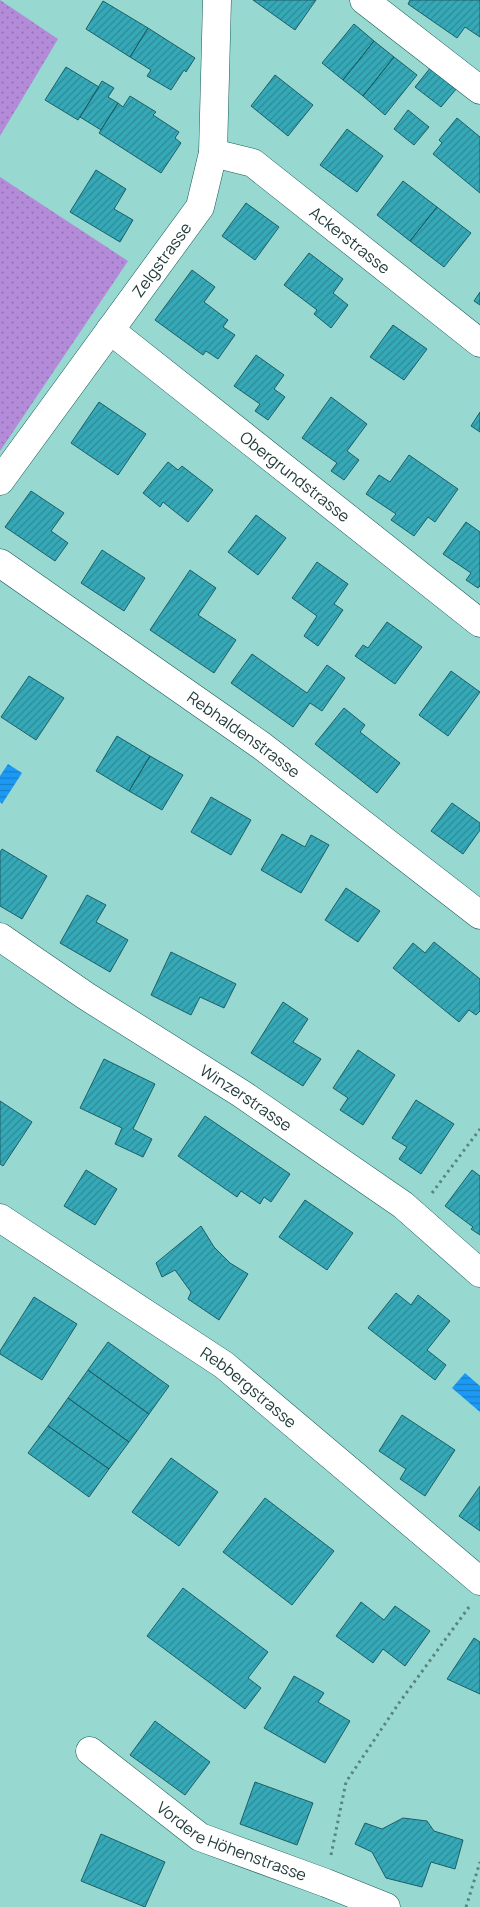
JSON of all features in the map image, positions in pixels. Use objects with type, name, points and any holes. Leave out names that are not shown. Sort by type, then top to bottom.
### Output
[{"type":"street","name":"Zelgstrasse","points":[[0,480],[200,207],[212,153],[217,0]]},
{"type":"street","points":[[364,0],[480,90]]},
{"type":"street","name":"Ackerstrasse","points":[[212,153],[253,163],[480,343]]},
{"type":"street","name":"Obergrundstrasse","points":[[110,330],[480,624]]},
{"type":"street","name":"Rebhaldenstrasse","points":[[0,563],[262,746],[480,915]]},
{"type":"street","name":"Winzerstrasse","points":[[0,937],[86,996],[242,1094],[415,1215],[480,1274]]},
{"type":"street","name":"Rebbergstrasse","points":[[0,1218],[224,1365],[477,1591]]},
{"type":"street","name":"Vordere Höhenstrasse","points":[[90,1751],[200,1837],[386,1907]]},
{"type":"path","points":[[415,1215],[480,1129]]},
{"type":"path","points":[[326,1883],[346,1782],[477,1591]]},
{"type":"path","points":[[466,1907],[480,1862]]},
{"type":"shaded area","points":[[0,0],[58,39],[0,136]]},
{"type":"shaded area","points":[[0,177],[128,261],[0,451]]},
{"type":"water","points":[[8,764],[22,773],[2,804],[0,802],[0,776]]},
{"type":"water","points":[[465,1373],[480,1386],[480,1412],[452,1388]]},
{"type":"building","points":[[253,0],[316,0],[295,30]]},
{"type":"building","points":[[410,0],[480,0],[480,37],[465,27],[457,38],[408,4]]},
{"type":"building","points":[[103,1],[148,28],[130,57],[86,29]]},
{"type":"building","points":[[354,24],[374,41],[343,80],[322,63]]},
{"type":"building","points":[[148,28],[195,58],[186,72],[184,70],[171,90],[147,76],[151,70],[130,57]]},
{"type":"building","points":[[374,41],[394,57],[363,96],[343,80]]},
{"type":"building","points":[[394,57],[417,75],[385,115],[363,96]]},
{"type":"building","points":[[66,67],[99,87],[78,120],[45,100]]},
{"type":"building","points":[[431,67],[457,88],[441,107],[415,87]]},
{"type":"building","points":[[275,75],[313,105],[288,136],[251,106]]},
{"type":"building","points":[[102,81],[114,88],[108,97],[118,103],[101,130],[80,117]]},
{"type":"building","points":[[130,96],[156,112],[153,115],[179,132],[175,138],[181,143],[161,173],[99,133],[118,103],[123,107]]},
{"type":"building","points":[[408,110],[429,127],[414,145],[394,129]]},
{"type":"building","points":[[457,118],[480,137],[480,193],[433,154],[442,143],[439,140]]},
{"type":"building","points":[[347,129],[383,156],[357,192],[320,165]]},
{"type":"building","points":[[96,170],[126,189],[114,209],[133,220],[120,242],[70,212]]},
{"type":"building","points":[[403,181],[437,207],[410,241],[377,215]]},
{"type":"building","points":[[246,203],[279,227],[255,260],[222,236]]},
{"type":"building","points":[[437,207],[471,233],[444,267],[410,241]]},
{"type":"building","points":[[309,253],[343,279],[333,293],[348,305],[331,328],[314,314],[317,310],[284,285]]},
{"type":"building","points":[[192,270],[215,287],[204,302],[228,320],[223,327],[235,335],[218,359],[206,351],[203,355],[155,320]]},
{"type":"building","points":[[480,292],[480,305],[474,301]]},
{"type":"building","points":[[393,325],[427,349],[404,380],[370,357]]},
{"type":"building","points":[[256,355],[284,375],[274,389],[285,397],[268,420],[255,411],[260,404],[234,386]]},
{"type":"building","points":[[331,397],[367,424],[347,451],[359,460],[344,480],[331,471],[337,463],[302,438]]},
{"type":"building","points":[[99,402],[146,434],[118,475],[71,443]]},
{"type":"building","points":[[480,412],[480,432],[471,426]]},
{"type":"building","points":[[409,455],[458,489],[435,522],[428,517],[414,536],[391,520],[396,514],[366,494],[379,475],[390,482]]},
{"type":"building","points":[[168,462],[178,470],[182,466],[213,490],[188,522],[163,502],[160,507],[143,493]]},
{"type":"building","points":[[31,491],[64,513],[51,531],[68,543],[55,561],[5,527]]},
{"type":"building","points":[[256,515],[286,538],[258,575],[228,552]]},
{"type":"building","points":[[466,522],[480,532],[480,586],[478,588],[466,580],[471,573],[443,554]]},
{"type":"building","points":[[102,550],[145,578],[124,611],[81,583]]},
{"type":"building","points":[[317,562],[348,584],[334,604],[343,610],[318,646],[304,636],[317,616],[292,598]]},
{"type":"building","points":[[190,570],[216,588],[198,615],[236,640],[214,673],[150,630]]},
{"type":"building","points":[[387,622],[422,647],[395,684],[355,656],[363,645],[368,648]]},
{"type":"building","points":[[252,654],[307,693],[327,665],[345,678],[322,711],[310,703],[293,727],[231,683]]},
{"type":"building","points":[[451,671],[480,692],[448,736],[419,715]]},
{"type":"building","points":[[29,676],[64,698],[36,740],[1,717]]},
{"type":"building","points":[[344,708],[365,725],[360,732],[400,763],[377,793],[315,744]]},
{"type":"building","points":[[117,736],[150,756],[129,791],[96,771]]},
{"type":"building","points":[[150,756],[183,775],[162,810],[129,791]]},
{"type":"building","points":[[211,797],[251,820],[231,855],[191,832]]},
{"type":"building","points":[[452,803],[480,823],[480,830],[463,854],[431,831]]},
{"type":"building","points":[[282,834],[305,847],[311,835],[329,845],[301,893],[261,870]]},
{"type":"building","points":[[2,849],[47,876],[22,919],[0,906],[0,852]]},
{"type":"building","points":[[346,888],[380,911],[358,942],[325,920]]},
{"type":"building","points":[[87,895],[106,905],[96,922],[128,940],[110,972],[60,943]]},
{"type":"building","points":[[434,942],[480,979],[480,1011],[476,1015],[469,1010],[459,1022],[393,968],[413,943],[425,953]]},
{"type":"building","points":[[171,952],[236,984],[224,1008],[200,997],[191,1015],[151,995]]},
{"type":"building","points":[[283,1002],[308,1019],[293,1042],[321,1059],[303,1086],[251,1053]]},
{"type":"building","points":[[358,1050],[395,1075],[363,1125],[340,1110],[348,1098],[333,1088]]},
{"type":"building","points":[[104,1059],[155,1084],[133,1129],[152,1139],[143,1157],[115,1144],[122,1128],[80,1108]]},
{"type":"building","points":[[416,1100],[454,1124],[421,1174],[399,1159],[407,1147],[392,1138]]},
{"type":"building","points":[[0,1101],[32,1122],[3,1166],[0,1164]]},
{"type":"building","points":[[205,1116],[290,1174],[271,1202],[264,1197],[260,1204],[241,1191],[237,1197],[178,1156]]},
{"type":"building","points":[[86,1170],[117,1189],[95,1225],[64,1206]]},
{"type":"building","points":[[472,1170],[480,1176],[480,1235],[471,1229],[473,1227],[445,1206]]},
{"type":"building","points":[[305,1200],[353,1233],[327,1270],[279,1237]]},
{"type":"building","points":[[201,1226],[214,1247],[230,1263],[248,1274],[219,1320],[188,1299],[191,1292],[175,1270],[162,1277],[156,1263]]},
{"type":"building","points":[[396,1293],[411,1305],[418,1295],[450,1321],[427,1350],[446,1365],[435,1380],[368,1328]]},
{"type":"building","points":[[34,1297],[77,1324],[42,1380],[0,1354],[0,1351]]},
{"type":"building","points":[[108,1342],[169,1386],[149,1414],[88,1370]]},
{"type":"building","points":[[88,1370],[149,1414],[129,1442],[68,1398]]},
{"type":"building","points":[[68,1398],[129,1442],[109,1469],[48,1426]]},
{"type":"building","points":[[402,1415],[455,1450],[425,1496],[400,1479],[406,1469],[379,1451]]},
{"type":"building","points":[[48,1426],[109,1469],[89,1497],[28,1453]]},
{"type":"building","points":[[171,1458],[218,1492],[179,1546],[132,1512]]},
{"type":"building","points":[[480,1486],[480,1531],[459,1516]]},
{"type":"building","points":[[265,1498],[334,1551],[292,1605],[223,1552]]},
{"type":"building","points":[[183,1588],[268,1652],[248,1678],[261,1688],[245,1709],[147,1636]]},
{"type":"building","points":[[361,1602],[384,1620],[395,1606],[430,1631],[405,1666],[383,1649],[373,1663],[336,1636]]},
{"type":"building","points":[[474,1638],[480,1642],[480,1694],[447,1679]]},
{"type":"building","points":[[294,1676],[324,1693],[318,1702],[350,1721],[325,1763],[264,1728]]},
{"type":"building","points":[[155,1721],[210,1762],[185,1795],[130,1755]]},
{"type":"building","points":[[255,1782],[313,1803],[297,1845],[240,1824]]},
{"type":"building","points":[[403,1818],[427,1821],[434,1831],[463,1840],[455,1869],[431,1862],[422,1887],[386,1878],[372,1852],[355,1844],[365,1823],[382,1829]]},
{"type":"building","points":[[101,1834],[165,1862],[145,1907],[81,1881]]}]
